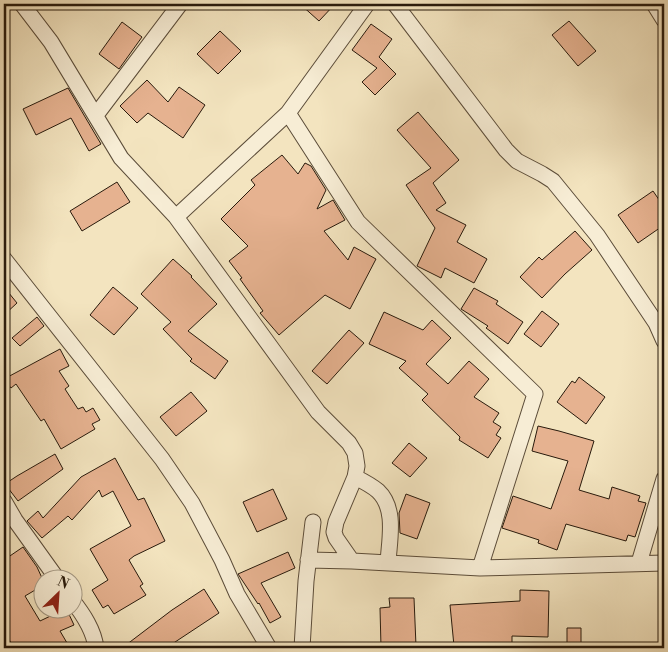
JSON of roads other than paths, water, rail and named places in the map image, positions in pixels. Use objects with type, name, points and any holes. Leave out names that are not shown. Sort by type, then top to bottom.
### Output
[{"type":"street","points":[[22,4],[51,42],[122,158],[176,217],[318,412],[349,443],[355,453],[358,466],[336,522],[334,532],[352,561]]},
{"type":"street","points":[[96,115],[180,4]]},
{"type":"street","points":[[176,217],[288,113],[367,4]]},
{"type":"street","points":[[395,4],[506,150],[517,161],[553,181],[597,235],[656,323],[664,341]]},
{"type":"street","points":[[654,4],[664,20]]},
{"type":"street","points":[[288,113],[358,222],[535,394],[480,568]]},
{"type":"street","points":[[4,259],[162,459],[192,503],[238,594],[269,648]]},
{"type":"street","points":[[354,478],[379,492],[387,504],[390,516],[388,563]]},
{"type":"street","points":[[639,563],[664,479]]},
{"type":"street","points":[[4,501],[15,520],[51,570]]},
{"type":"street","points":[[302,648],[308,560],[313,522]]},
{"type":"street","points":[[308,560],[480,568],[664,563]]},
{"type":"street","points":[[82,612],[95,640],[96,648]]}]
